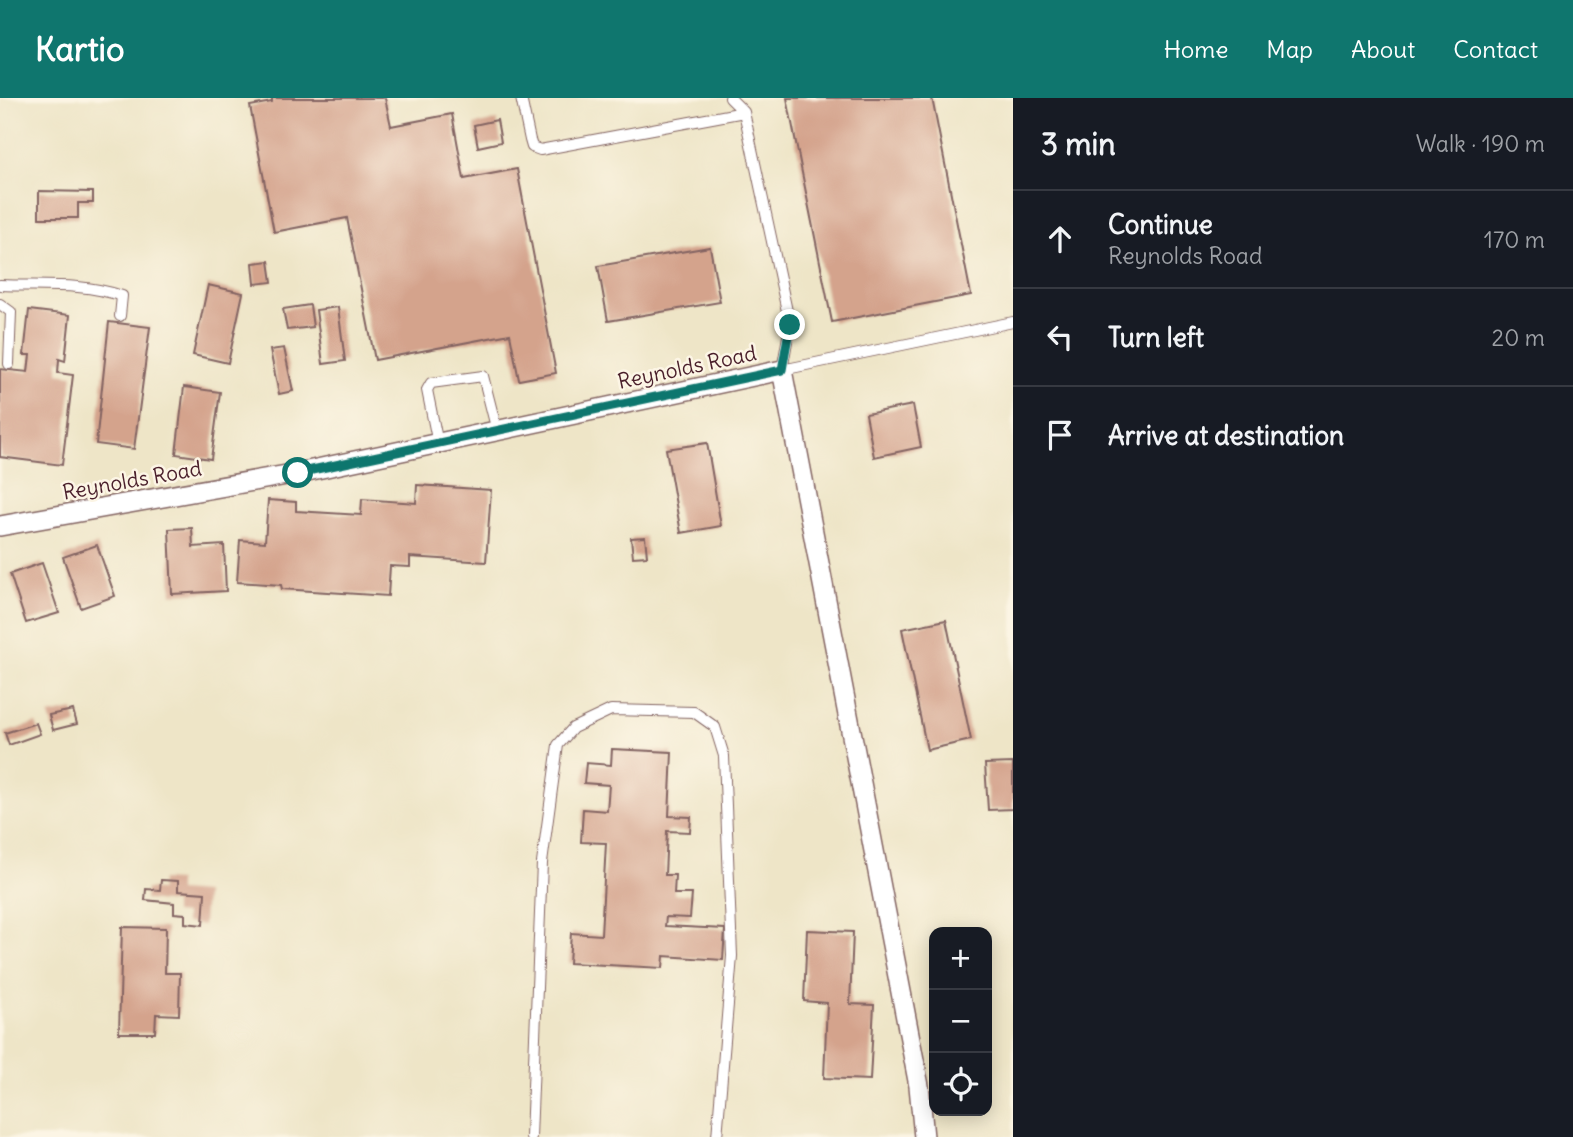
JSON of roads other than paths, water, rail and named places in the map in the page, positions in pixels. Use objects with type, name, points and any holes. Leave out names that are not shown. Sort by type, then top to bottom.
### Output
[{"type":"street","name":"Reynolds Road","points":[[0,526],[298,473],[782,370],[919,1086],[924,1137]]},
{"type":"lane","points":[[521,98],[532,147],[540,150],[744,111]]},
{"type":"lane","points":[[730,98],[744,111],[790,325],[782,370],[1013,322]]},
{"type":"lane","points":[[0,285],[82,285],[105,290],[121,296],[120,316]]},
{"type":"lane","points":[[0,304],[11,312],[9,364]]},
{"type":"lane","points":[[438,443],[427,390],[431,383],[482,376],[497,431]]},
{"type":"lane","points":[[531,1137],[542,863],[558,745],[573,728],[611,710],[694,712],[715,727],[724,756],[732,956],[717,1137]]}]
